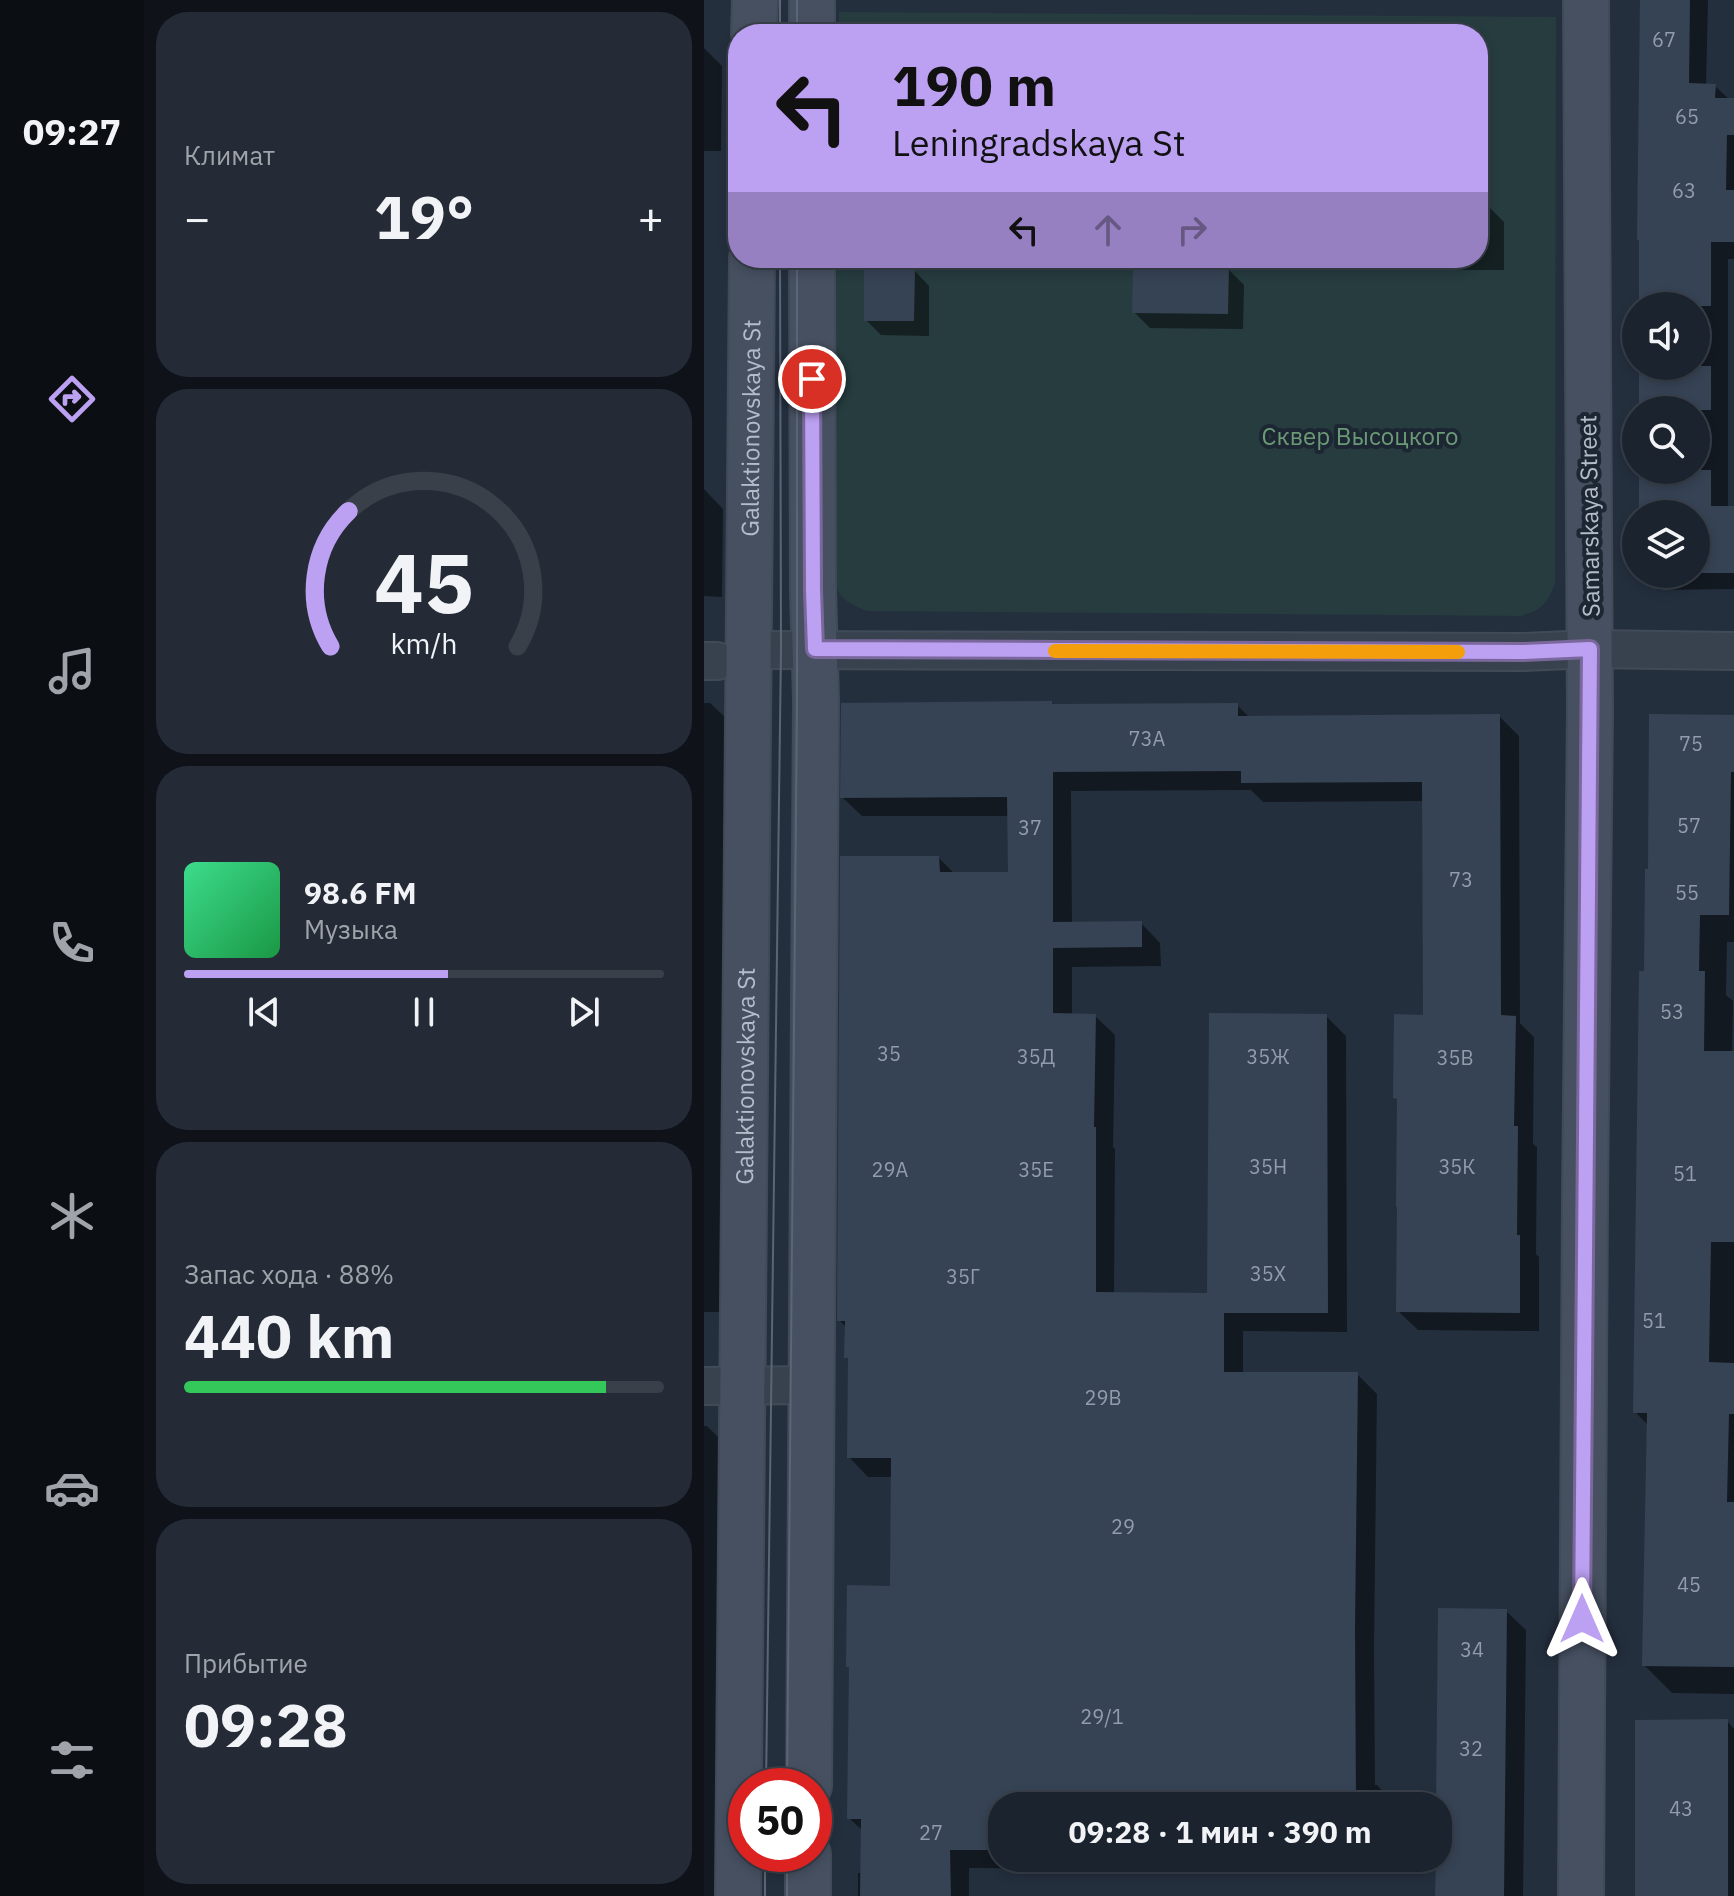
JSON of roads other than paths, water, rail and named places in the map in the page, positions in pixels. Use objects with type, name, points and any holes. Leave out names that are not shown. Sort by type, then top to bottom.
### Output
[{"type":"main road","points":[[754,24],[755,0]]},
{"type":"main road","points":[[812,0],[812,24]]},
{"type":"main road","name":"Samarskaya Street","points":[[1581,1896],[1590,649],[1586,0]]},
{"type":"main road","name":"Galaktionovskaya St","points":[[738,1896],[723,1386],[723,657],[751,268]]},
{"type":"main road","points":[[809,1768],[815,649],[812,268]]},
{"type":"main road","points":[[808,1872],[808,1896]]},
{"type":"street","points":[[723,657],[815,649],[1734,651]]},
{"type":"street","points":[[723,1386],[811,1385]]},
{"type":"tram line","points":[[780,0],[780,24]]},
{"type":"tram line","points":[[797,0],[797,24]]},
{"type":"tram line","points":[[766,1768],[781,649],[780,268]]},
{"type":"tram line","points":[[787,1768],[797,701],[797,268]]},
{"type":"tram line","points":[[765,1872],[765,1896]]},
{"type":"tram line","points":[[787,1872],[787,1896]]},
{"type":"park label","name":"Сквер Высоцкого","points":[[1360,436]]}]
